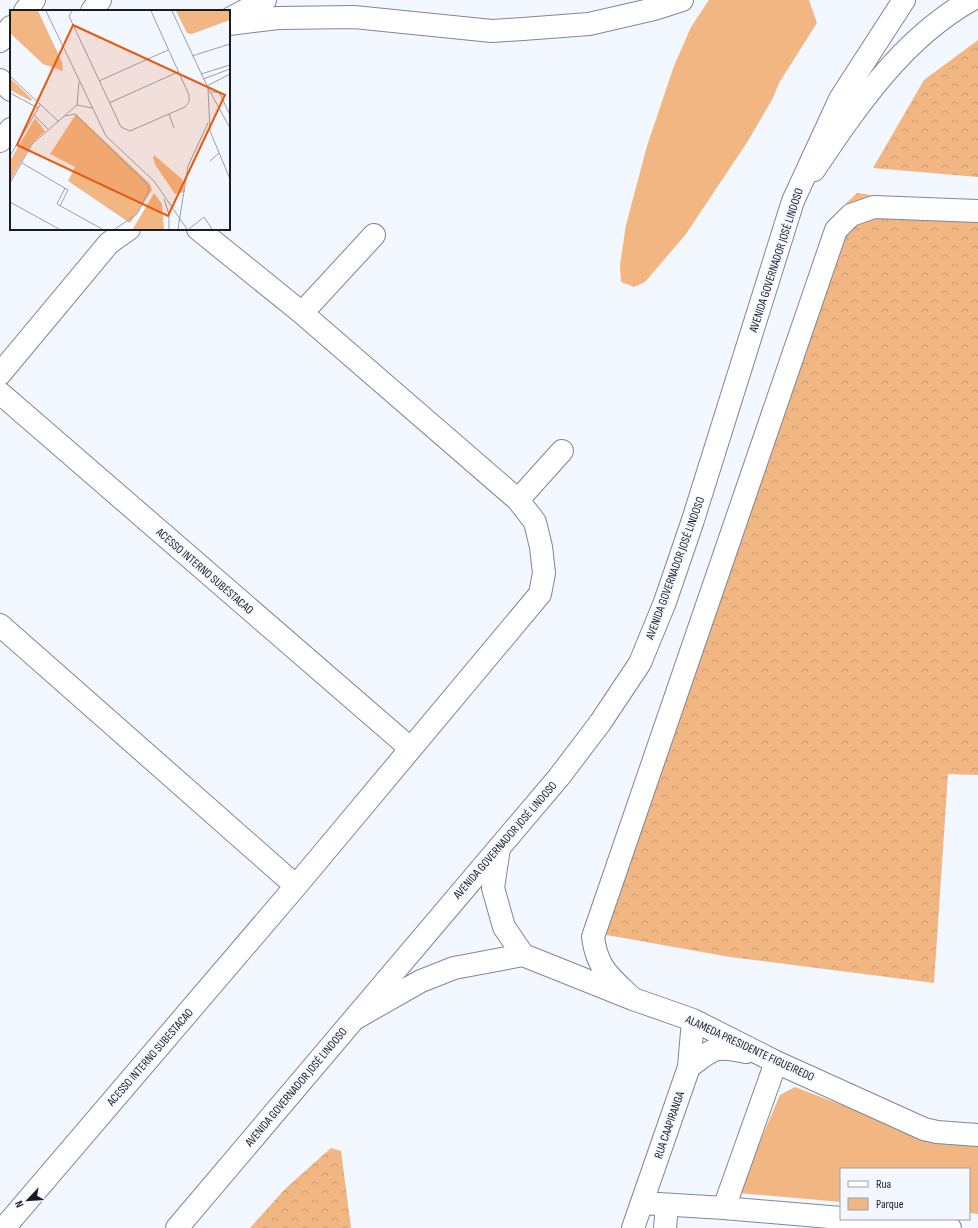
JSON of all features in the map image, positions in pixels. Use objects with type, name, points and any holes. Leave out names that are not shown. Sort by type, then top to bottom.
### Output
[{"type":"main road","points":[[26,10],[34,0]]},
{"type":"main road","points":[[93,10],[100,0]]},
{"type":"main road","points":[[230,18],[265,0]]},
{"type":"main road","points":[[230,24],[278,18],[354,17],[492,31],[589,24],[654,9],[682,0]]},
{"type":"main road","name":"AVENIDA GOVERNADOR JOSÉ LINDOSO","points":[[177,1228],[559,777],[600,723],[640,663],[665,602],[693,520],[793,201],[840,99],[904,0]]},
{"type":"main road","points":[[793,201],[858,106],[894,62],[924,34],[971,0]]},
{"type":"main road","points":[[0,41],[10,29]]},
{"type":"main road","points":[[0,80],[10,89]]},
{"type":"main road","points":[[633,999],[605,972],[595,954],[593,937],[836,230],[851,215],[874,207],[978,211]]},
{"type":"main road","points":[[0,374],[109,243],[128,230]]},
{"type":"main road","name":"ACESSO INTERNO SUBESTACAO","points":[[4,1228],[296,886],[540,594],[544,573],[535,522],[518,500],[302,313],[199,230]]},
{"type":"main road","points":[[302,313],[374,235]]},
{"type":"main road","name":"ACESSO INTERNO SUBESTACAO","points":[[0,393],[410,748]]},
{"type":"main road","points":[[518,500],[562,451]]},
{"type":"main road","points":[[0,625],[296,886]]},
{"type":"main road","points":[[353,1020],[421,981],[454,968],[523,955],[504,927],[493,888],[499,848]]},
{"type":"main road","name":"ALAMEDA PRESIDENTE FIGUEIREDO","points":[[523,955],[633,999],[693,1020],[770,1059],[924,1129],[937,1132],[978,1135]]},
{"type":"main road","name":"RUA CAAPIRANGA","points":[[633,1228],[689,1067],[693,1020]]},
{"type":"main road","points":[[689,1067],[712,1050],[728,1048],[770,1059],[724,1208]]},
{"type":"main road","points":[[642,1203],[840,1218]]},
{"type":"main road","points":[[665,1228],[667,1206]]},
{"type":"main road","points":[[861,1220],[950,1228]]},
{"type":"green space","points":[[709,0],[809,0],[817,23],[779,83],[773,98],[748,141],[686,234],[645,282],[634,287],[621,282],[620,265],[626,225],[647,146],[674,66],[691,27]]},
{"type":"green space","points":[[978,40],[978,177],[873,168],[924,80]]},
{"type":"green space","points":[[857,193],[978,210],[978,775],[948,774],[934,983],[730,957],[590,932],[828,221]]},
{"type":"green space","points":[[795,1087],[917,1134],[978,1139],[978,1214],[970,1213],[970,1168],[840,1168],[840,1202],[738,1193],[780,1095]]},
{"type":"green space","points":[[331,1148],[341,1151],[351,1228],[250,1228],[285,1189]]}]
